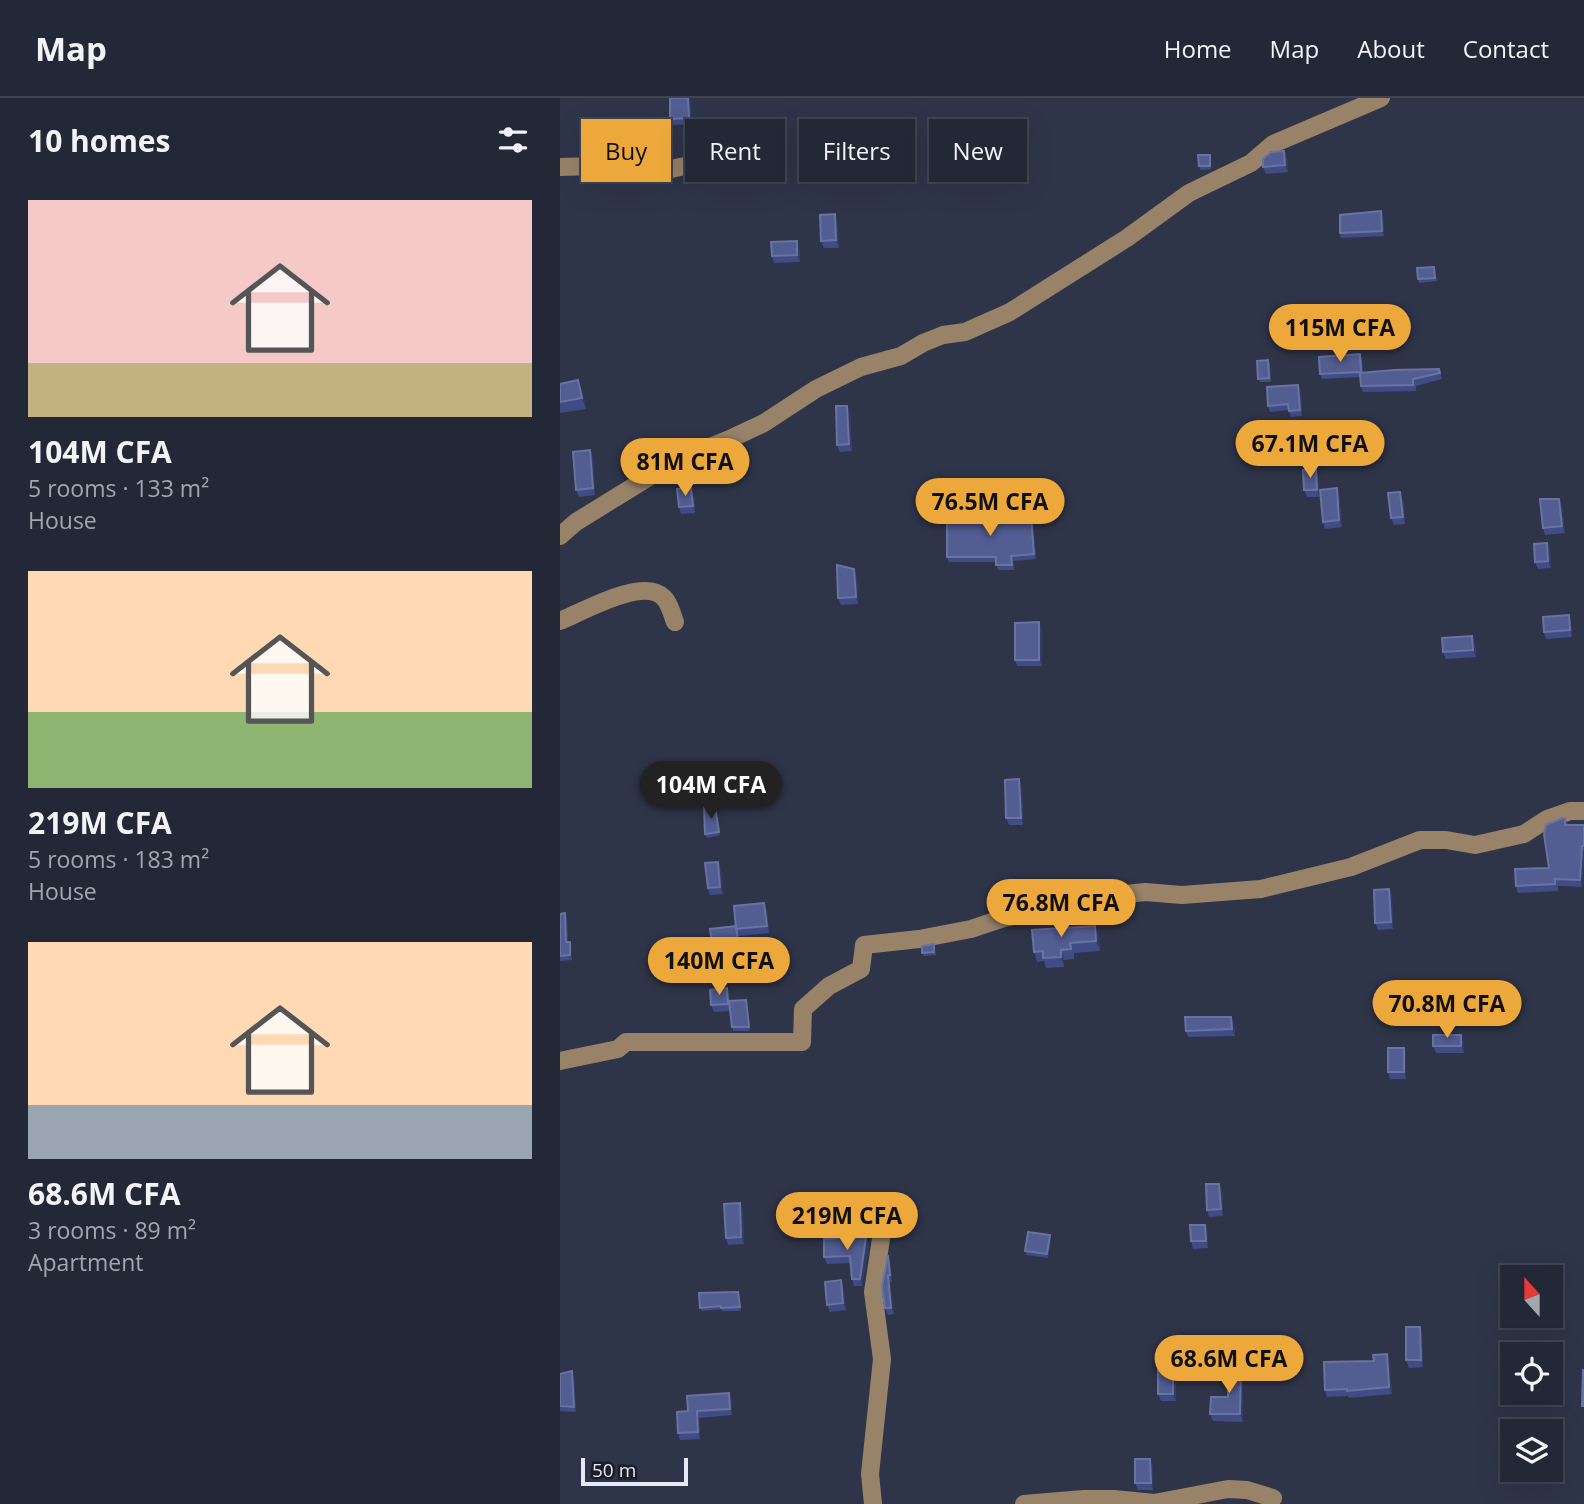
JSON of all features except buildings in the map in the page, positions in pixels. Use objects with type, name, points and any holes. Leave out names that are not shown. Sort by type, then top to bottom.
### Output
[{"type":"street","points":[[560,536],[576,522],[649,477],[764,423],[816,389],[861,367],[901,356],[923,342],[943,335],[965,332],[1010,312],[1127,238],[1189,193],[1251,163],[1273,144],[1381,98]]},
{"type":"street","points":[[560,167],[598,166],[657,172],[685,166]]},
{"type":"street","points":[[560,621],[599,603],[651,589],[664,598],[675,622]]},
{"type":"street","points":[[560,1061],[618,1049],[626,1042],[802,1042],[803,1009],[829,986],[861,969],[864,945],[958,932],[1004,918],[1117,895],[1261,889],[1351,867],[1420,840],[1446,840],[1475,845],[1524,834],[1547,819],[1570,811],[1584,811]]},
{"type":"street","points":[[873,1504],[870,1474],[882,1359],[873,1292],[885,1212]]},
{"type":"street","points":[[1024,1504],[1084,1499],[1154,1503],[1228,1489],[1247,1490],[1273,1498]]}]
